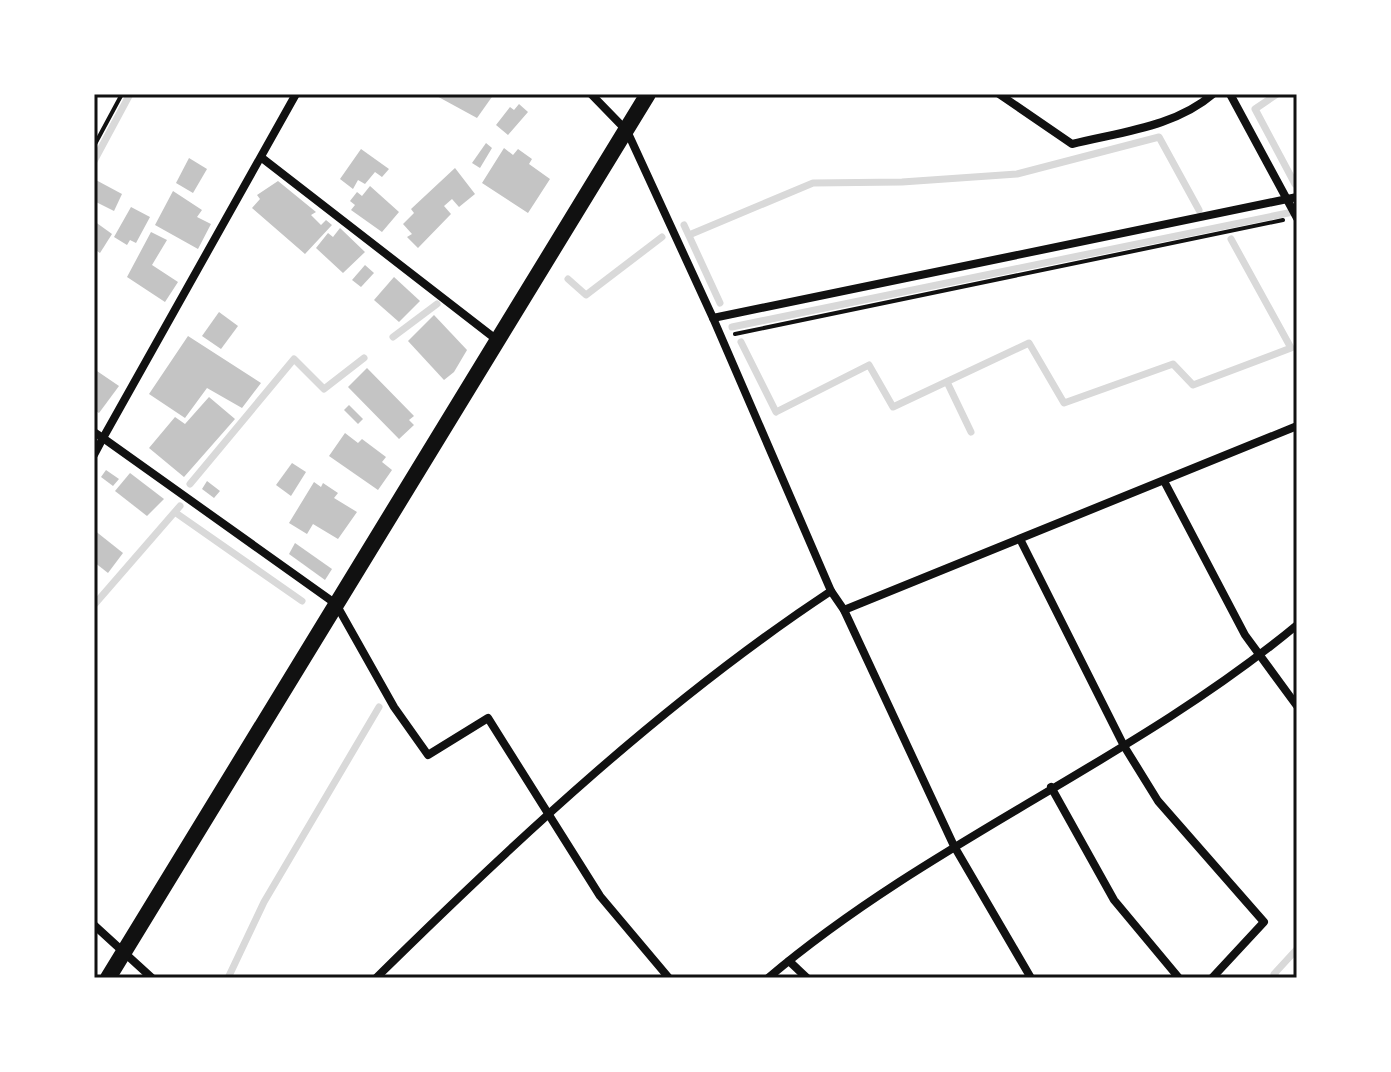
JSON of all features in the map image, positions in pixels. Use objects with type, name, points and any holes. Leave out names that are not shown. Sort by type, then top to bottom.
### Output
[{"type":"main road","points":[[108,978],[648,94]]},
{"type":"street","points":[[94,455],[296,94]]},
{"type":"street","points":[[591,94],[627,131],[722,337],[831,591],[844,610],[954,846],[1031,978]]},
{"type":"street","points":[[999,94],[1072,144],[1163,122],[1196,109],[1213,94]]},
{"type":"street","points":[[1230,94],[1297,217]]},
{"type":"street","points":[[262,158],[497,340]]},
{"type":"street","points":[[713,318],[1297,197]]},
{"type":"street","points":[[844,610],[1297,426]]},
{"type":"street","points":[[94,432],[336,604],[394,707],[428,755],[488,718],[600,896],[669,978]]},
{"type":"street","points":[[1164,481],[1259,657],[1297,706]]},
{"type":"street","points":[[1020,539],[1124,746],[1158,801],[1264,922],[1212,978]]},
{"type":"street","points":[[376,978],[547,816],[753,642],[831,591]]},
{"type":"street","points":[[768,978],[954,846],[1190,706],[1259,657],[1297,625]]},
{"type":"street","points":[[1051,787],[1114,900],[1179,978]]},
{"type":"street","points":[[94,925],[152,978]]},
{"type":"street","points":[[789,961],[807,978]]},
{"type":"path","points":[[94,146],[122,94]]},
{"type":"path","points":[[722,337],[1297,217]]},
{"type":"building","points":[[433,94],[494,94],[477,118]]},
{"type":"building","points":[[519,104],[528,112],[508,135],[496,125],[510,107],[514,110]]},
{"type":"building","points":[[486,143],[492,148],[480,168],[472,163]]},
{"type":"building","points":[[504,148],[513,155],[518,149],[532,159],[529,164],[550,179],[528,213],[482,183]]},
{"type":"building","points":[[361,149],[389,169],[382,177],[375,172],[365,184],[358,180],[353,189],[340,179]]},
{"type":"building","points":[[189,158],[207,169],[193,193],[176,183]]},
{"type":"building","points":[[455,168],[475,194],[459,207],[452,199],[444,206],[451,214],[418,248],[407,237],[412,234],[403,224],[414,213],[411,209]]},
{"type":"building","points":[[94,179],[122,194],[114,211],[94,201]]},
{"type":"building","points":[[278,181],[316,212],[311,215],[321,225],[326,220],[332,225],[305,254],[252,208],[260,199],[257,195]]},
{"type":"building","points":[[370,186],[399,212],[382,232],[351,210],[355,205],[350,201],[357,192],[362,196]]},
{"type":"building","points":[[173,191],[202,210],[197,217],[211,224],[198,249],[155,225]]},
{"type":"building","points":[[131,207],[150,217],[136,243],[130,240],[127,245],[114,237]]},
{"type":"building","points":[[94,221],[112,234],[100,253],[94,249]]},
{"type":"building","points":[[340,228],[365,252],[343,273],[316,248],[328,233],[333,237]]},
{"type":"building","points":[[151,232],[167,240],[152,265],[178,282],[165,302],[127,277]]},
{"type":"building","points":[[365,265],[374,273],[361,287],[352,280]]},
{"type":"building","points":[[394,277],[420,301],[399,322],[374,300]]},
{"type":"building","points":[[219,312],[238,326],[221,349],[202,336]]},
{"type":"building","points":[[434,315],[467,350],[454,372],[444,380],[408,341]]},
{"type":"building","points":[[188,336],[261,383],[242,408],[207,388],[185,418],[149,394]]},
{"type":"building","points":[[367,368],[414,416],[409,420],[414,425],[399,439],[348,387]]},
{"type":"building","points":[[94,369],[119,386],[99,413],[94,410]]},
{"type":"building","points":[[209,397],[235,419],[184,477],[149,448],[175,417],[185,424]]},
{"type":"building","points":[[349,405],[363,419],[358,424],[344,410]]},
{"type":"building","points":[[345,433],[358,443],[362,439],[386,457],[382,462],[392,470],[378,490],[329,456]]},
{"type":"building","points":[[292,463],[306,472],[291,496],[276,485]]},
{"type":"building","points":[[106,470],[119,479],[113,486],[101,477]]},
{"type":"building","points":[[130,473],[164,499],[147,516],[115,491]]},
{"type":"building","points":[[207,481],[220,491],[214,498],[202,489]]},
{"type":"building","points":[[314,482],[321,487],[323,483],[338,493],[334,498],[357,512],[338,539],[313,524],[307,534],[289,523]]},
{"type":"building","points":[[94,530],[123,553],[108,573],[94,562]]},
{"type":"building","points":[[295,543],[332,569],[325,580],[289,554]]},
{"type":"waterway","points":[[94,161],[130,94]]},
{"type":"waterway","points":[[1277,94],[1255,109],[1295,184]]},
{"type":"waterway","points":[[689,235],[813,183],[902,182],[1017,174],[1159,137],[1199,210]]},
{"type":"waterway","points":[[732,327],[1288,213]]},
{"type":"waterway","points":[[684,225],[720,303]]},
{"type":"waterway","points":[[568,279],[586,295],[662,237]]},
{"type":"waterway","points":[[741,342],[776,412],[869,365],[893,407],[1029,343],[1064,403],[1173,364],[1193,385],[1291,348],[1231,239]]},
{"type":"waterway","points":[[393,337],[437,304]]},
{"type":"waterway","points":[[190,484],[294,359],[324,389],[364,358]]},
{"type":"waterway","points":[[947,382],[971,432]]},
{"type":"waterway","points":[[94,605],[180,506]]},
{"type":"waterway","points":[[176,513],[302,601]]},
{"type":"waterway","points":[[228,978],[264,902],[379,707]]},
{"type":"waterway","points":[[1277,978],[1274,974],[1297,949]]}]
